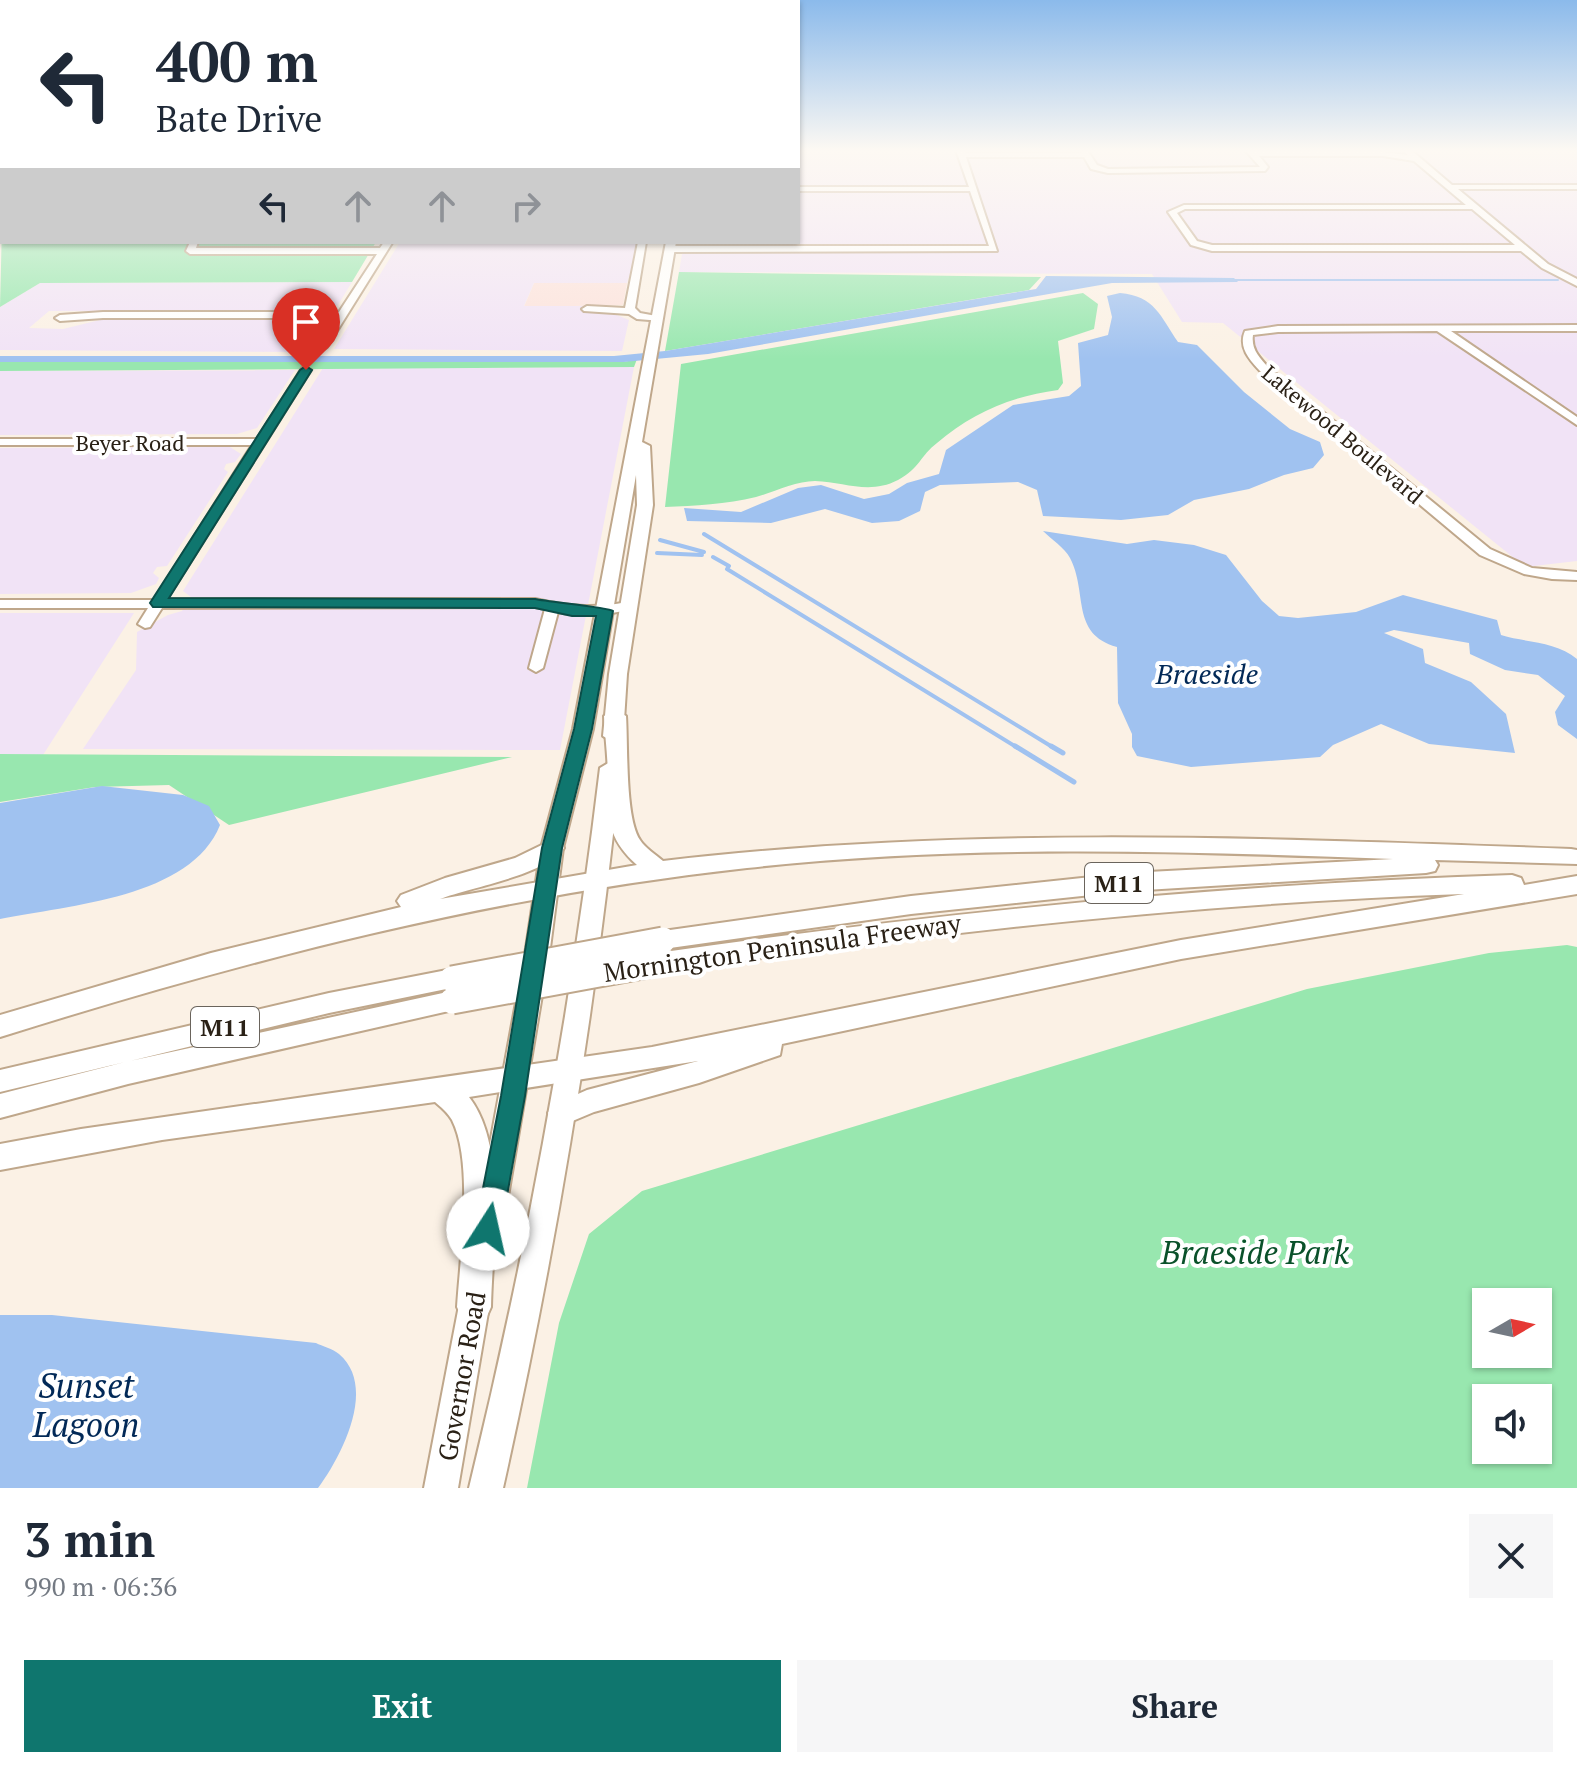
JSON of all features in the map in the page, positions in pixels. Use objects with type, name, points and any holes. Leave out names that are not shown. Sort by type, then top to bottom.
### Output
[{"type":"highway","points":[[615,716],[619,781],[617,803],[621,822],[630,845],[658,870]]},
{"type":"highway","points":[[0,1026],[189,968],[349,925],[546,887],[658,870],[856,850],[1063,842],[1574,857]]},
{"type":"highway","points":[[349,925],[454,884],[524,864],[552,848]]},
{"type":"highway","name":"Mornington Peninsula Freeway","points":[[0,1106],[452,990],[911,905],[1129,882],[1574,857]]},
{"type":"highway","points":[[0,1157],[200,1121],[572,1070],[827,1025],[931,1000],[1269,932],[1577,884]]},
{"type":"highway","name":"Mornington Peninsula Freeway","points":[[664,951],[1126,904],[1387,887],[1577,884]]},
{"type":"highway","name":"Mornington Peninsula Freeway","points":[[0,1081],[329,1003],[452,990]]},
{"type":"highway","points":[[563,1113],[587,1102],[699,1072],[827,1025]]},
{"type":"highway","points":[[439,1088],[464,1113],[474,1148],[474,1307]]},
{"type":"main road","name":"Governor Road","points":[[441,1488],[516,1078],[552,848],[613,606],[645,505],[641,414],[670,246]]},
{"type":"main road","name":"Governor Road","points":[[486,1488],[505,1410],[572,1070],[615,716],[613,606]]},
{"type":"street","points":[[670,246],[994,249],[984,219]]},
{"type":"street","points":[[1177,219],[1194,243],[1212,248],[1523,248]]},
{"type":"street","points":[[1488,219],[1557,273],[1577,283]]},
{"type":"street","points":[[630,308],[642,244]]},
{"type":"street","points":[[192,247],[386,246]]},
{"type":"street","points":[[322,347],[386,246]]},
{"type":"street","points":[[587,309],[630,308]]},
{"type":"street","points":[[630,308],[637,316],[659,319]]},
{"type":"street","points":[[60,318],[342,315]]},
{"type":"street","points":[[1439,328],[1577,422]]},
{"type":"street","name":"Lakewood Boulevard","points":[[1577,328],[1261,329],[1249,333],[1246,340],[1248,349],[1264,369],[1485,552],[1527,573],[1577,576]]},
{"type":"street","points":[[145,624],[306,370]]},
{"type":"street","name":"Beyer Road","points":[[0,442],[260,442]]},
{"type":"street","points":[[0,604],[555,605],[572,611],[613,606]]},
{"type":"street","points":[[536,668],[555,605]]},
{"type":"shaded area","points":[[800,219],[1577,219],[1577,561],[1525,567],[1223,323],[1182,322],[1152,274],[679,272],[684,244],[800,244]]},
{"type":"shaded area","points":[[399,244],[639,244],[627,283],[534,283],[524,306],[617,306],[617,315],[629,320],[622,351],[334,349]]},
{"type":"shaded area","points":[[352,282],[338,305],[323,310],[49,311],[29,328],[63,329],[104,319],[314,319],[325,324],[308,352],[0,350],[0,307],[40,283]]},
{"type":"shaded area","points":[[534,283],[627,283],[623,305],[524,307]]},
{"type":"shaded area","points":[[634,367],[560,750],[83,749],[136,670],[137,632],[182,611],[191,597],[183,591],[323,368]]},
{"type":"shaded area","points":[[295,370],[257,428],[237,434],[0,435],[0,371]]},
{"type":"shaded area","points":[[230,447],[241,454],[235,462],[226,464],[224,469],[228,472],[167,566],[157,567],[153,573],[159,578],[156,584],[131,593],[0,594],[0,448]]},
{"type":"shaded area","points":[[0,613],[134,613],[43,755],[0,754]]},
{"type":"green space","points":[[2,244],[375,244],[352,282],[40,283],[0,307]]},
{"type":"green space","points":[[679,272],[1041,277],[1029,290],[665,351]]},
{"type":"green space","points":[[1083,293],[1098,304],[1094,329],[1058,341],[1063,383],[1058,390],[1009,401],[964,423],[937,443],[911,471],[898,480],[877,487],[808,481],[745,499],[665,507],[681,364]]},
{"type":"green space","points":[[637,359],[634,367],[0,371],[0,362],[624,362]]},
{"type":"green space","points":[[0,754],[512,757],[229,825],[169,785],[95,787],[0,802]]},
{"type":"green space","name":"Braeside Park","points":[[1567,945],[1577,947],[1577,1488],[527,1488],[559,1323],[589,1234],[642,1191],[1307,989],[1489,953]]},
{"type":"water","points":[[1046,276],[1234,278],[1238,282],[1112,283],[708,354],[624,362],[0,362],[0,356],[614,356],[665,351],[1036,289]]},
{"type":"water","points":[[1120,293],[1149,303],[1178,342],[1197,345],[1244,392],[1290,429],[1320,442],[1324,455],[1313,468],[1249,489],[1194,500],[1168,515],[1121,520],[1043,516],[1037,490],[1018,482],[940,485],[925,492],[920,511],[899,521],[872,523],[825,509],[771,523],[687,521],[684,508],[741,512],[798,488],[821,485],[864,499],[889,494],[907,483],[939,474],[946,450],[1013,405],[1069,396],[1081,386],[1078,343],[1108,335],[1112,317],[1107,296]]},
{"type":"water","name":"Braeside","points":[[1043,531],[1127,544],[1154,540],[1194,545],[1226,555],[1262,601],[1279,616],[1298,618],[1356,612],[1403,595],[1497,620],[1501,635],[1551,646],[1577,659],[1577,739],[1558,725],[1555,712],[1565,696],[1538,675],[1505,670],[1470,654],[1469,643],[1394,630],[1384,633],[1423,649],[1425,663],[1471,682],[1506,714],[1515,753],[1429,744],[1381,724],[1333,745],[1320,757],[1191,767],[1137,756],[1132,747],[1132,734],[1118,703],[1117,647],[1102,641],[1092,632],[1086,622],[1070,558]]},
{"type":"water","points":[[102,786],[183,795],[209,806],[220,825],[205,849],[183,869],[156,883],[92,902],[0,919],[0,803]]},
{"type":"water","name":"Sunset Lagoon","points":[[0,1315],[52,1315],[316,1343],[339,1354],[350,1368],[356,1403],[352,1422],[336,1459],[318,1488],[0,1488]]},
{"type":"waterway","points":[[1232,280],[1558,280]]},
{"type":"waterway","points":[[704,534],[1054,748]]},
{"type":"waterway","points":[[660,540],[704,552]]},
{"type":"waterway","points":[[657,553],[702,555]]},
{"type":"waterway","points":[[713,557],[729,566],[727,569],[1018,748]]},
{"type":"waterway","points":[[1015,746],[1074,782]]},
{"type":"waterway","points":[[1051,746],[1063,753]]},
{"type":"route","points":[[306,370],[158,603],[535,603],[557,605],[572,611],[605,611],[583,729],[552,848],[538,948],[488,1229]]}]
